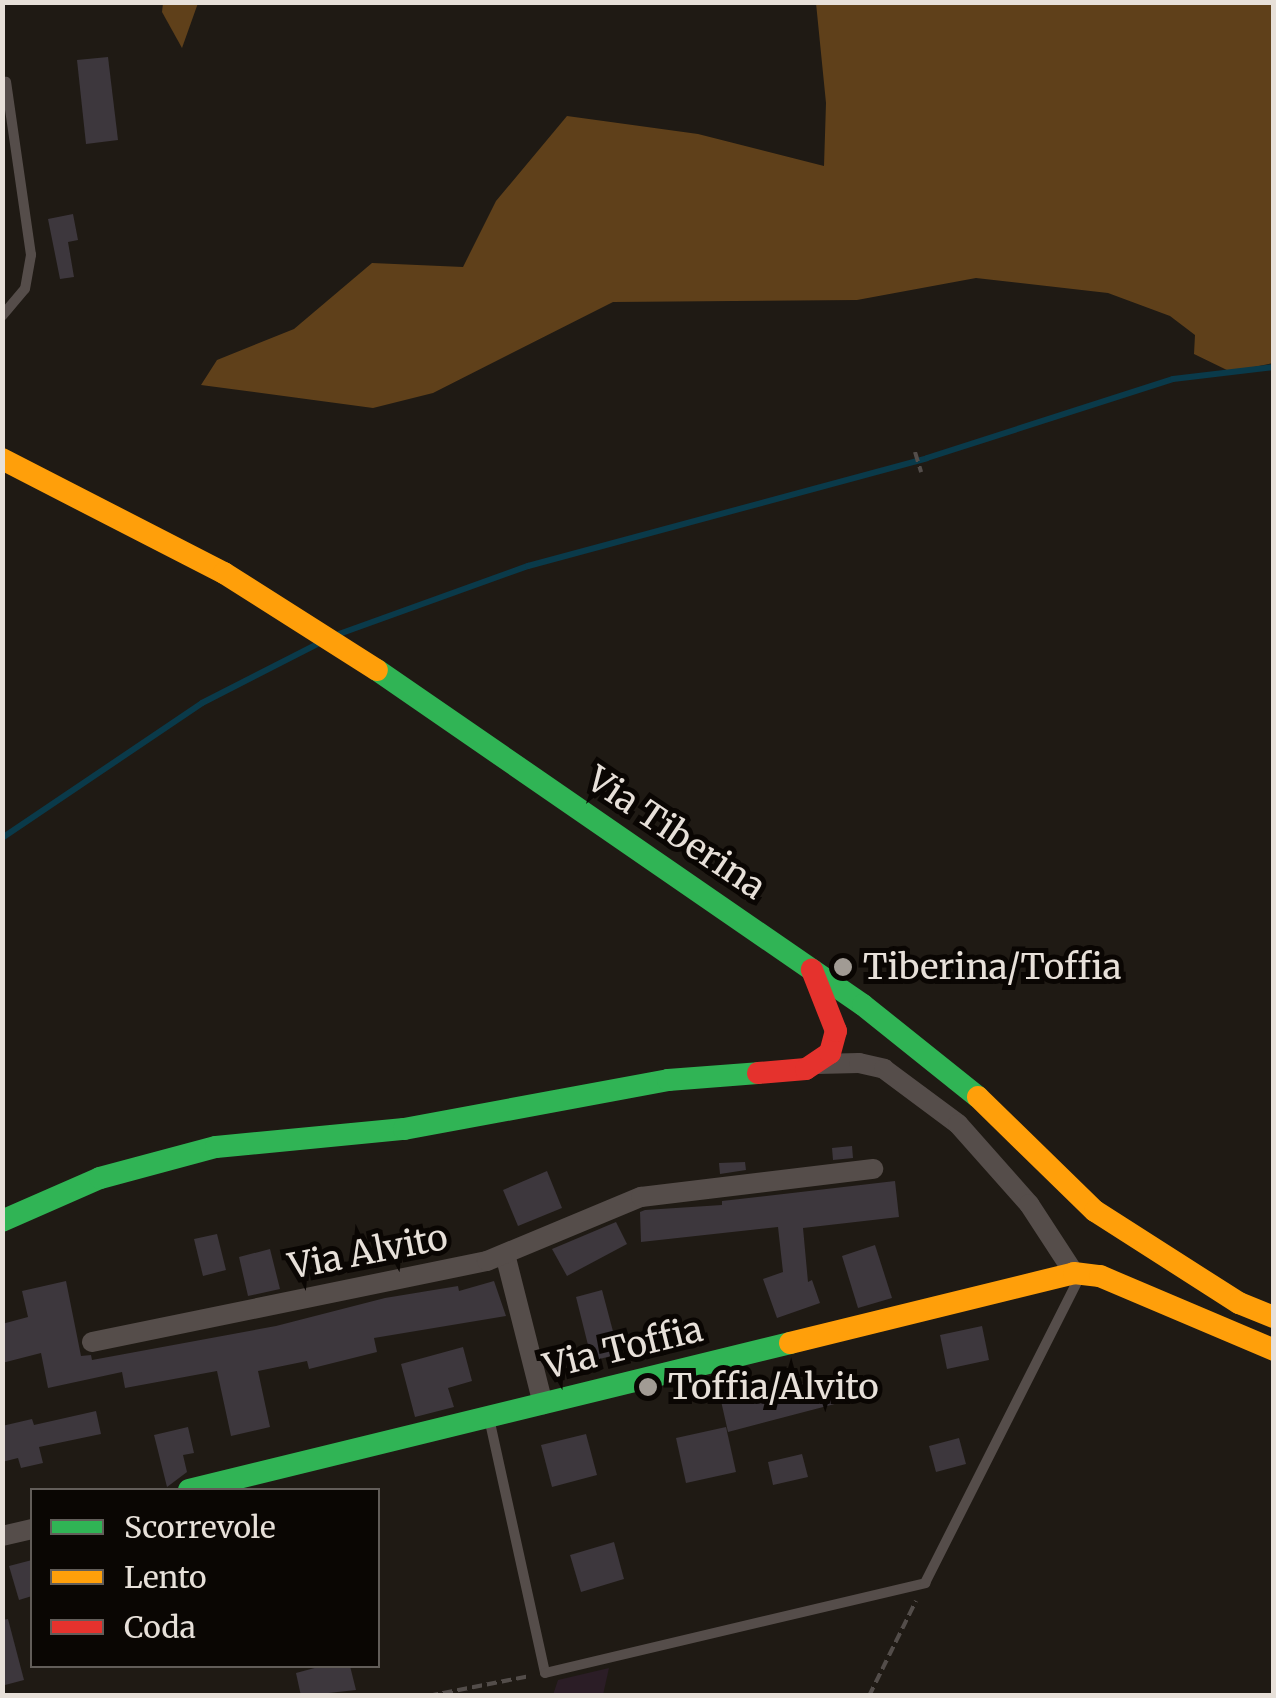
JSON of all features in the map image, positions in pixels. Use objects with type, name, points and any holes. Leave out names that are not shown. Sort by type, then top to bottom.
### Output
[{"type":"street","name":"Via Tiberina","points":[[2,458],[224,573],[312,625],[863,1005],[980,1099],[1095,1212],[1239,1304],[1274,1317]]},
{"type":"street","points":[[812,969],[836,1031],[834,1046],[818,1064]]},
{"type":"street","points":[[836,1031],[863,1005]]},
{"type":"street","points":[[2,1221],[100,1178],[186,1153],[404,1129],[668,1080],[788,1074],[818,1064],[859,1063],[884,1069],[958,1124],[1030,1204],[1078,1273],[1100,1276],[1274,1350]]},
{"type":"street","name":"Via Alvito","points":[[92,1342],[505,1254],[590,1215],[642,1197],[873,1168]]},
{"type":"street","points":[[505,1254],[544,1404]]},
{"type":"street","name":"Via Toffia","points":[[197,1488],[1078,1273]]},
{"type":"street","points":[[2,1536],[30,1529]]},
{"type":"lane","points":[[2,316],[25,289],[30,255],[6,82]]},
{"type":"lane","points":[[489,1417],[545,1673],[926,1582],[1078,1273]]},
{"type":"path","points":[[915,452],[921,472]]},
{"type":"path","points":[[869,1696],[926,1582]]},
{"type":"path","points":[[428,1696],[545,1673]]},
{"type":"shaded area","points":[[163,3],[198,3],[182,48],[162,12]]},
{"type":"shaded area","points":[[816,3],[1273,3],[1273,363],[1231,372],[1194,354],[1195,335],[1170,316],[1108,293],[976,278],[857,300],[613,302],[433,393],[373,408],[201,385],[217,360],[294,329],[372,263],[463,267],[496,201],[567,116],[698,134],[824,166],[826,103]]},
{"type":"shaded area","points":[[609,1668],[603,1695],[553,1695],[558,1680]]},
{"type":"building","points":[[108,57],[118,140],[86,144],[77,60]]},
{"type":"building","points":[[73,214],[78,240],[68,242],[74,277],[60,279],[48,219]]},
{"type":"building","points":[[852,1146],[853,1158],[833,1160],[832,1148]]},
{"type":"building","points":[[745,1162],[746,1170],[720,1174],[719,1163]]},
{"type":"building","points":[[547,1171],[562,1208],[518,1226],[503,1190]]},
{"type":"building","points":[[895,1181],[899,1217],[803,1228],[808,1282],[812,1280],[820,1303],[777,1318],[763,1279],[783,1272],[778,1227],[641,1242],[640,1212],[645,1210],[722,1205],[722,1201]]},
{"type":"building","points":[[616,1222],[627,1244],[567,1276],[552,1249]]},
{"type":"building","points":[[217,1234],[226,1270],[203,1276],[194,1239]]},
{"type":"building","points":[[875,1245],[892,1298],[858,1308],[842,1256]]},
{"type":"building","points":[[270,1249],[280,1289],[248,1296],[239,1257]]},
{"type":"building","points":[[66,1281],[81,1356],[91,1355],[92,1360],[276,1326],[385,1298],[458,1286],[459,1291],[494,1281],[506,1316],[374,1338],[377,1352],[309,1369],[307,1361],[258,1371],[270,1427],[231,1436],[217,1371],[125,1388],[122,1372],[48,1388],[41,1353],[2,1363],[2,1324],[28,1317],[22,1291]]},
{"type":"building","points":[[602,1290],[619,1354],[592,1361],[576,1297]]},
{"type":"building","points":[[982,1326],[989,1360],[947,1369],[940,1335]]},
{"type":"building","points":[[463,1347],[472,1381],[448,1388],[454,1407],[415,1417],[401,1364]]},
{"type":"building","points":[[844,1373],[850,1400],[728,1432],[719,1392],[773,1379],[775,1390]]},
{"type":"building","points":[[96,1411],[101,1434],[39,1447],[43,1463],[21,1468],[18,1458],[2,1462],[2,1426],[32,1419],[34,1425]]},
{"type":"building","points":[[188,1427],[194,1453],[183,1455],[187,1472],[167,1487],[154,1435]]},
{"type":"building","points":[[726,1427],[736,1472],[686,1483],[676,1438]]},
{"type":"building","points":[[586,1434],[597,1475],[552,1487],[541,1445]]},
{"type":"building","points":[[959,1438],[966,1464],[936,1472],[929,1446]]},
{"type":"building","points":[[802,1454],[808,1477],[773,1485],[768,1462]]},
{"type":"building","points":[[614,1542],[624,1579],[581,1592],[570,1555]]},
{"type":"building","points":[[30,1561],[30,1597],[19,1600],[9,1566]]},
{"type":"building","points":[[8,1619],[24,1680],[5,1685],[2,1620]]},
{"type":"building","points":[[315,1668],[350,1668],[356,1690],[301,1696],[296,1673]]},
{"type":"waterway","points":[[339,634],[528,566],[927,458],[1173,379],[1274,367]]},
{"type":"waterway","points":[[2,838],[202,703],[323,641]]},
{"type":"traffic: fast","points":[[377,670],[863,1005],[978,1097]]},
{"type":"traffic: fast","points":[[2,1221],[100,1178],[216,1147],[404,1129],[668,1080],[758,1073]]},
{"type":"traffic: fast","points":[[197,1488],[790,1343]]},
{"type":"traffic: slow","points":[[2,459],[224,573],[377,670]]},
{"type":"traffic: slow","points":[[978,1097],[1095,1211],[1239,1303],[1274,1317]]},
{"type":"traffic: slow","points":[[790,1343],[1074,1273],[1100,1276],[1274,1350]]},
{"type":"traffic: jam","points":[[758,1073],[806,1069],[830,1053],[836,1031],[812,970]]},
{"type":"place","name":"Tiberina/Toffia","points":[[843,967]]},
{"type":"place","name":"Toffia/Alvito","points":[[648,1387]]}]
